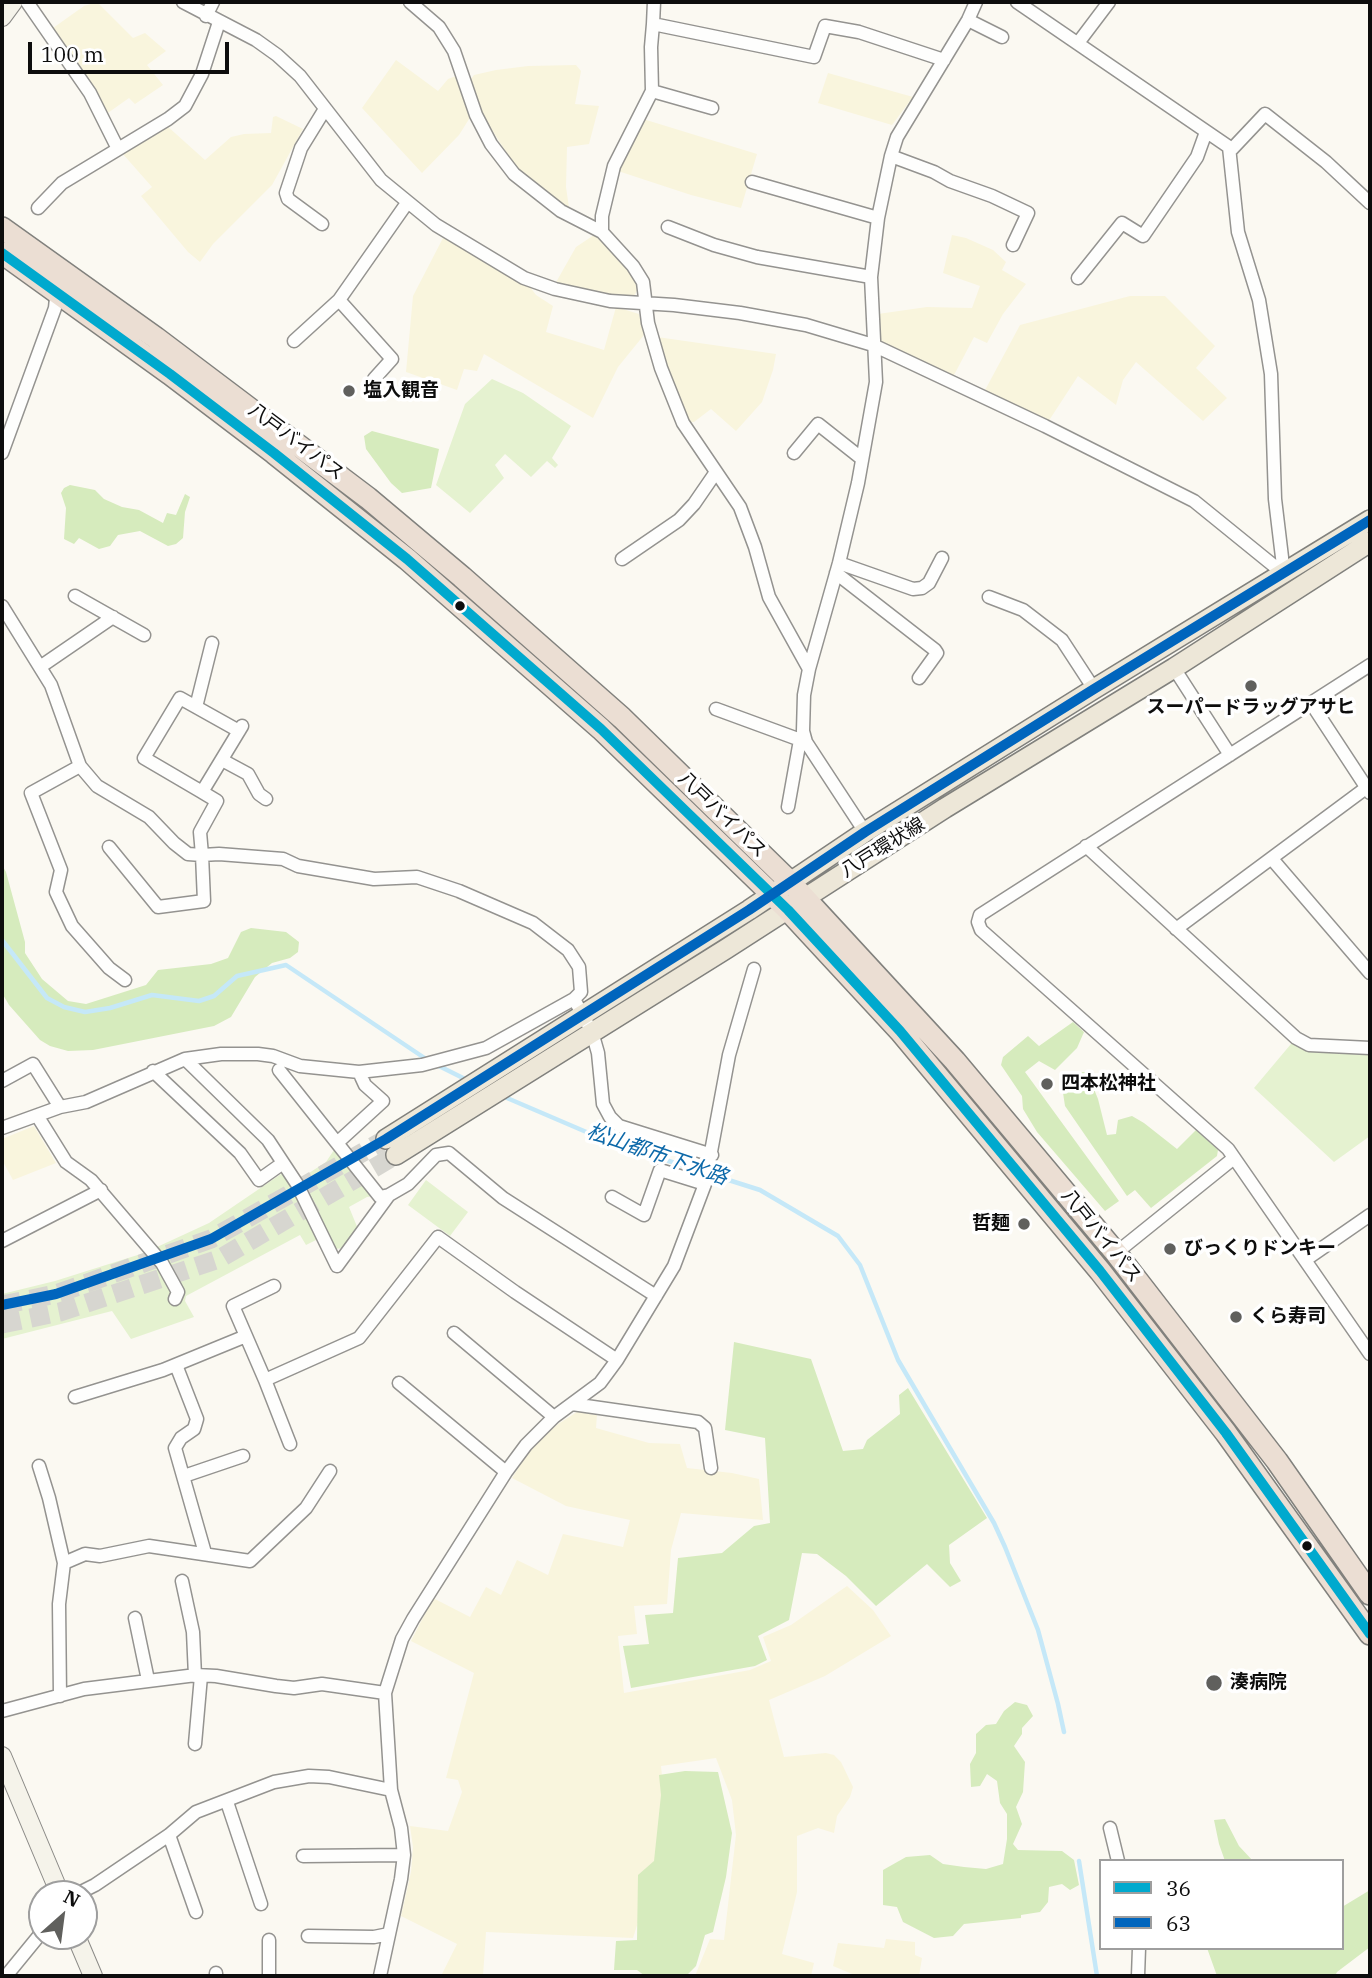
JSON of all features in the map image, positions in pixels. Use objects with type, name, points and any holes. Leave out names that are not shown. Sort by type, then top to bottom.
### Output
[{"type":"highway","name":"八戸バイパス","points":[[2,228],[264,417],[419,540],[622,718],[789,881],[954,1061],[1116,1253],[1277,1461],[1370,1594]]},
{"type":"highway","name":"八戸バイパス","points":[[2,253],[253,437],[407,559],[601,729],[772,893],[900,1031],[1100,1271],[1226,1433],[1368,1626]]},
{"type":"main road","name":"八戸環状線","points":[[391,1147],[583,1015],[865,832],[1370,520]]},
{"type":"main road","name":"八戸環状線","points":[[583,1015],[788,910],[1370,542]]},
{"type":"street","points":[[2,17],[13,2]]},
{"type":"street","points":[[27,2],[90,93],[118,149]]},
{"type":"street","points":[[183,2],[256,40],[277,55],[299,76],[381,180],[436,225],[524,278],[555,289],[610,300],[740,313],[806,325],[873,345],[1194,500],[1284,574]]},
{"type":"street","points":[[206,16],[213,2]]},
{"type":"street","points":[[410,2],[439,27],[454,51],[476,115],[491,144],[514,174],[561,211],[602,232],[633,266],[643,282],[648,323],[683,423],[740,507],[769,597],[809,669]]},
{"type":"street","points":[[602,232],[602,216],[614,166],[652,91],[654,2]]},
{"type":"street","points":[[788,807],[803,741],[804,695],[809,669],[837,568],[876,382],[871,277],[878,218],[891,156],[897,136],[968,20],[976,2]]},
{"type":"street","points":[[1017,2],[1232,149],[1265,114],[1326,162],[1370,203]]},
{"type":"street","points":[[1078,43],[1109,2]]},
{"type":"street","points":[[968,20],[1002,37]]},
{"type":"street","points":[[38,208],[62,183],[185,106],[202,74],[219,22]]},
{"type":"street","points":[[653,24],[814,57],[825,26],[859,32],[944,60]]},
{"type":"street","points":[[652,91],[712,108]]},
{"type":"street","points":[[322,224],[288,199],[286,193],[301,148],[325,109]]},
{"type":"street","points":[[1078,278],[1122,223],[1143,236],[1197,156],[1206,132]]},
{"type":"street","points":[[1229,147],[1238,233],[1259,300],[1271,374],[1275,499],[1284,574]]},
{"type":"street","points":[[891,156],[1028,213],[1013,244]]},
{"type":"street","points":[[752,182],[878,218]]},
{"type":"street","points":[[294,341],[339,300],[407,203]]},
{"type":"street","points":[[668,227],[757,257],[871,277]]},
{"type":"street","points":[[2,453],[58,294],[56,280],[42,257]]},
{"type":"street","points":[[339,300],[392,359],[374,379]]},
{"type":"street","points":[[794,453],[818,424],[861,458]]},
{"type":"street","points":[[622,559],[679,520],[694,504],[716,471]]},
{"type":"street","points":[[837,568],[914,589],[929,583],[942,558]]},
{"type":"street","points":[[837,568],[935,650],[937,653],[919,678]]},
{"type":"street","points":[[75,596],[144,635]]},
{"type":"street","points":[[989,597],[1023,610],[1062,640],[1094,689]]},
{"type":"street","points":[[2,606],[51,685],[80,766],[97,786],[149,817],[188,854],[283,859],[298,866],[374,879],[417,877],[459,891],[533,923],[568,950],[579,967],[583,1015],[598,1053],[603,1104],[610,1117],[619,1126],[712,1155]]},
{"type":"street","points":[[40,667],[113,617]]},
{"type":"street","points":[[196,707],[212,643]]},
{"type":"street","points":[[1370,665],[980,915],[978,922],[981,930],[1228,1149],[1370,1354]]},
{"type":"street","points":[[1174,668],[1230,755]]},
{"type":"street","points":[[108,847],[158,907],[204,901],[200,832],[217,801],[144,758],[180,698],[241,729],[202,792]]},
{"type":"street","points":[[1177,929],[1368,790],[1311,703]]},
{"type":"street","points":[[716,709],[803,741],[865,832]]},
{"type":"street","points":[[222,760],[248,774],[266,799]]},
{"type":"street","points":[[80,766],[30,793],[61,870],[56,892],[72,926],[109,968],[125,980]]},
{"type":"street","points":[[1086,846],[1296,1038],[1310,1045],[1370,1048]]},
{"type":"street","points":[[1272,859],[1370,973]]},
{"type":"street","points":[[380,1976],[404,1855],[401,1828],[391,1790],[386,1693],[402,1639],[506,1472],[526,1445],[554,1417],[600,1383],[674,1266],[705,1184],[729,1055],[754,969]]},
{"type":"street","points":[[2,1128],[60,1107],[86,1102],[185,1059],[221,1054],[258,1054],[273,1056],[300,1066],[359,1072],[422,1065],[486,1048],[583,1015]]},
{"type":"street","points":[[185,1059],[268,1140],[298,1184],[337,1266],[389,1195]]},
{"type":"street","points":[[3,1079],[33,1064],[60,1107]]},
{"type":"street","points":[[279,1070],[380,1197],[408,1184],[436,1155],[449,1153],[503,1198],[656,1296]]},
{"type":"street","points":[[153,1071],[240,1153],[259,1180],[283,1164]]},
{"type":"street","points":[[337,1143],[383,1101],[365,1085],[359,1072]]},
{"type":"street","points":[[38,1117],[66,1162],[91,1180],[162,1262],[178,1292],[175,1299]]},
{"type":"street","points":[[1116,1253],[1234,1158]]},
{"type":"street","points":[[611,1198],[644,1215],[660,1170],[705,1184]]},
{"type":"street","points":[[2,1241],[100,1190]]},
{"type":"street","points":[[1305,1260],[1370,1215]]},
{"type":"street","points":[[265,1380],[359,1338],[438,1237],[514,1292],[617,1360]]},
{"type":"street","points":[[274,1286],[233,1306],[290,1444]]},
{"type":"street","points":[[454,1333],[554,1417]]},
{"type":"street","points":[[75,1397],[176,1365],[246,1336]]},
{"type":"street","points":[[176,1365],[197,1419],[194,1429],[180,1438],[176,1448],[205,1553]]},
{"type":"street","points":[[399,1383],[506,1472]]},
{"type":"street","points":[[572,1404],[698,1422],[705,1428],[711,1468]]},
{"type":"street","points":[[184,1476],[243,1455]]},
{"type":"street","points":[[39,1466],[64,1563],[59,1604],[60,1696]]},
{"type":"street","points":[[64,1563],[85,1554],[100,1556],[149,1546],[250,1561],[306,1508],[330,1471]]},
{"type":"street","points":[[182,1581],[193,1632],[198,1676],[195,1744]]},
{"type":"street","points":[[135,1618],[148,1680]]},
{"type":"street","points":[[2,1711],[84,1689],[198,1676],[216,1676],[294,1688],[322,1684],[386,1693]]},
{"type":"street","points":[[2,1756],[54,1880]]},
{"type":"street","points":[[98,1883],[169,1835],[196,1812],[274,1783],[309,1776],[391,1790]]},
{"type":"street","points":[[227,1802],[261,1905]]},
{"type":"street","points":[[1111,1828],[1118,1859]]},
{"type":"street","points":[[169,1835],[196,1912]]},
{"type":"street","points":[[303,1856],[404,1855]]},
{"type":"street","points":[[308,1936],[388,1934]]},
{"type":"street","points":[[269,1940],[269,1976]]},
{"type":"street","points":[[6,1976],[28,1949]]},
{"type":"street","points":[[82,1950],[93,1976]]},
{"type":"street","points":[[1138,1976],[1139,1950]]},
{"type":"shaded area","points":[[97,2],[133,38],[145,33],[166,51],[147,65],[163,85],[135,104],[129,98],[105,115],[53,28],[84,6]]},
{"type":"shaded area","points":[[396,60],[438,91],[448,79],[459,75],[471,116],[459,135],[422,173],[362,108]]},
{"type":"shaded area","points":[[576,65],[581,71],[575,104],[599,106],[589,144],[567,147],[566,187],[569,208],[544,193],[514,165],[479,109],[471,79],[474,75],[496,70]]},
{"type":"shaded area","points":[[828,73],[913,97],[892,125],[818,103]]},
{"type":"shaded area","points":[[273,117],[303,129],[272,185],[213,244],[200,262],[188,252],[141,196],[152,187],[122,153],[166,125],[205,160],[231,137],[271,133]]},
{"type":"shaded area","points":[[643,119],[757,154],[741,208],[618,171]]},
{"type":"shaded area","points":[[594,235],[603,239],[635,280],[638,289],[633,298],[555,284],[576,247]]},
{"type":"shaded area","points":[[952,235],[993,250],[1006,262],[1002,270],[1026,284],[1003,314],[987,343],[974,337],[953,377],[880,341],[878,314],[927,307],[972,308],[980,286],[943,273]]},
{"type":"shaded area","points":[[443,238],[530,287],[536,295],[553,306],[546,332],[604,350],[616,307],[639,314],[644,335],[618,367],[593,418],[484,354],[477,371],[464,369],[457,390],[406,372],[413,296]]},
{"type":"shaded area","points":[[1130,296],[1165,296],[1215,346],[1196,368],[1227,398],[1203,421],[1136,362],[1123,380],[1116,405],[1078,376],[1048,422],[984,392],[1020,325]]},
{"type":"shaded area","points":[[657,337],[776,354],[762,402],[736,431],[711,409],[694,422],[687,422],[663,361]]},
{"type":"shaded area","points":[[34,1126],[56,1163],[13,1180],[2,1160],[2,1139]]},
{"type":"shaded area","points":[[577,1412],[597,1415],[596,1428],[649,1443],[680,1444],[687,1468],[759,1479],[763,1520],[681,1513],[671,1550],[667,1604],[634,1606],[637,1634],[618,1636],[624,1693],[750,1670],[771,1661],[763,1637],[791,1625],[847,1586],[873,1610],[891,1636],[825,1676],[769,1700],[784,1757],[826,1753],[834,1755],[841,1762],[853,1787],[850,1797],[837,1816],[834,1833],[818,1828],[797,1836],[797,1892],[782,1954],[814,1963],[811,1976],[695,1976],[710,1939],[724,1940],[736,1835],[732,1800],[716,1758],[661,1766],[664,1796],[653,1875],[633,1938],[486,1932],[483,1976],[441,1976],[457,1944],[401,1916],[411,1872],[413,1847],[410,1826],[448,1831],[462,1792],[458,1780],[446,1778],[474,1673],[411,1641],[433,1598],[470,1617],[486,1587],[501,1595],[517,1560],[548,1575],[563,1534],[623,1547],[630,1520],[566,1506],[512,1478],[531,1448],[558,1424]]},
{"type":"shaded area","points":[[886,1939],[915,1942],[915,1955],[922,1958],[919,1976],[857,1976],[833,1966],[838,1943],[884,1948]]},
{"type":"green space","points":[[492,379],[523,393],[571,426],[552,458],[558,465],[555,468],[547,461],[531,477],[505,454],[495,465],[504,478],[470,513],[436,485],[465,404]]},
{"type":"green space","points":[[372,431],[439,449],[431,488],[402,493],[391,483],[366,449],[364,436]]},
{"type":"green space","points":[[70,485],[95,490],[104,499],[122,507],[139,510],[163,523],[167,513],[176,515],[185,494],[190,497],[185,512],[183,538],[168,546],[140,531],[118,535],[110,546],[99,549],[79,538],[74,544],[64,539],[66,508],[61,493]]},
{"type":"green space","points":[[2,865],[25,942],[25,953],[42,979],[68,1001],[86,1004],[146,985],[158,970],[211,964],[228,958],[241,932],[251,928],[286,932],[299,942],[298,952],[290,958],[272,963],[255,977],[231,1017],[214,1026],[93,1050],[68,1051],[50,1046],[40,1040],[9,1005],[2,993]]},
{"type":"green space","points":[[1073,1022],[1084,1032],[1077,1048],[1055,1070],[1039,1061],[1025,1072],[1119,1201],[1105,1211],[1037,1132],[1023,1109],[1022,1096],[1001,1065],[1003,1057],[1028,1036],[1039,1046]]},
{"type":"green space","points":[[1296,1038],[1370,1048],[1370,1136],[1334,1162],[1254,1088]]},
{"type":"green space","points":[[1087,1072],[1098,1099],[1107,1135],[1116,1134],[1118,1120],[1132,1116],[1177,1149],[1196,1130],[1218,1150],[1217,1156],[1151,1208],[1135,1190],[1127,1196],[1065,1106],[1060,1073]]},
{"type":"green space","points":[[336,1147],[375,1196],[367,1197],[349,1207],[358,1229],[346,1248],[334,1249],[326,1235],[306,1245],[300,1235],[186,1296],[185,1301],[194,1317],[131,1339],[112,1311],[2,1339],[2,1294],[55,1281],[144,1253],[209,1223],[284,1172],[292,1184],[326,1162]]},
{"type":"green space","points":[[426,1180],[468,1212],[450,1236],[408,1205]]},
{"type":"green space","points":[[734,1342],[811,1359],[843,1451],[863,1449],[867,1440],[900,1414],[899,1395],[908,1388],[987,1518],[949,1545],[950,1563],[961,1581],[950,1587],[927,1564],[876,1606],[846,1576],[817,1554],[802,1553],[789,1620],[758,1636],[767,1660],[755,1666],[631,1688],[623,1646],[649,1644],[645,1615],[673,1613],[678,1558],[722,1553],[754,1526],[770,1523],[765,1438],[725,1430]]},
{"type":"green space","points":[[1015,1702],[1027,1705],[1033,1716],[1022,1728],[1022,1734],[1014,1746],[1025,1762],[1023,1792],[1016,1807],[1022,1824],[1013,1844],[1018,1850],[1062,1851],[1074,1860],[1079,1885],[1070,1890],[1062,1884],[1049,1887],[1048,1902],[1040,1912],[1021,1915],[1021,1918],[964,1924],[953,1936],[934,1938],[903,1922],[897,1907],[883,1905],[883,1870],[906,1857],[930,1855],[943,1864],[964,1867],[986,1869],[1003,1864],[1007,1814],[1000,1803],[997,1781],[987,1774],[980,1786],[971,1787],[970,1764],[976,1753],[976,1734],[986,1725],[996,1724],[1004,1711]]},
{"type":"green space","points":[[685,1771],[718,1772],[732,1833],[726,1877],[713,1932],[705,1935],[696,1966],[686,1976],[645,1976],[637,1970],[614,1970],[616,1941],[637,1940],[638,1875],[654,1861],[661,1795],[659,1775]]},
{"type":"green space","points":[[1225,1819],[1239,1846],[1251,1859],[1224,1859],[1214,1820]]},
{"type":"green space","points":[[1370,1890],[1370,1947],[1335,1976],[1217,1976],[1208,1950],[1344,1950],[1344,1906]]},
{"type":"waterway","name":"松山都市下水路","points":[[2,940],[47,998],[64,1007],[85,1012],[110,1008],[152,995],[199,1001],[214,996],[237,976],[286,965],[426,1059]]},
{"type":"waterway","name":"松山都市下水路","points":[[437,1065],[467,1080]]},
{"type":"waterway","name":"松山都市下水路","points":[[500,1095],[612,1143],[760,1190],[838,1236],[860,1265],[898,1360],[994,1523],[1005,1547],[1038,1630],[1064,1732]]},
{"type":"waterway","name":"松山都市下水路","points":[[1079,1861],[1097,1976]]},
{"type":"tunnel","points":[[2,1305],[56,1294],[211,1239],[386,1139]]},
{"type":"tunnel","points":[[2,1324],[60,1312],[219,1259],[396,1155]]},
{"type":"transit line","name":"36","points":[[2,253],[170,374],[407,559],[601,729],[788,910],[900,1031],[1100,1271],[1226,1433],[1370,1634]]},
{"type":"transit line","name":"63","points":[[2,1305],[56,1294],[211,1239],[386,1139],[749,910],[865,832],[1370,520]]},
{"type":"place","name":"塩入観音","points":[[349,391]]},
{"type":"place","name":"スーパードラッグアサヒ","points":[[1251,686]]},
{"type":"place","name":"四本松神社","points":[[1047,1084]]},
{"type":"place","name":"哲麺","points":[[1024,1224]]},
{"type":"place","name":"びっくりドンキー","points":[[1170,1249]]},
{"type":"place","name":"くら寿司","points":[[1236,1317]]},
{"type":"place","name":"湊病院","points":[[1214,1683]]}]
